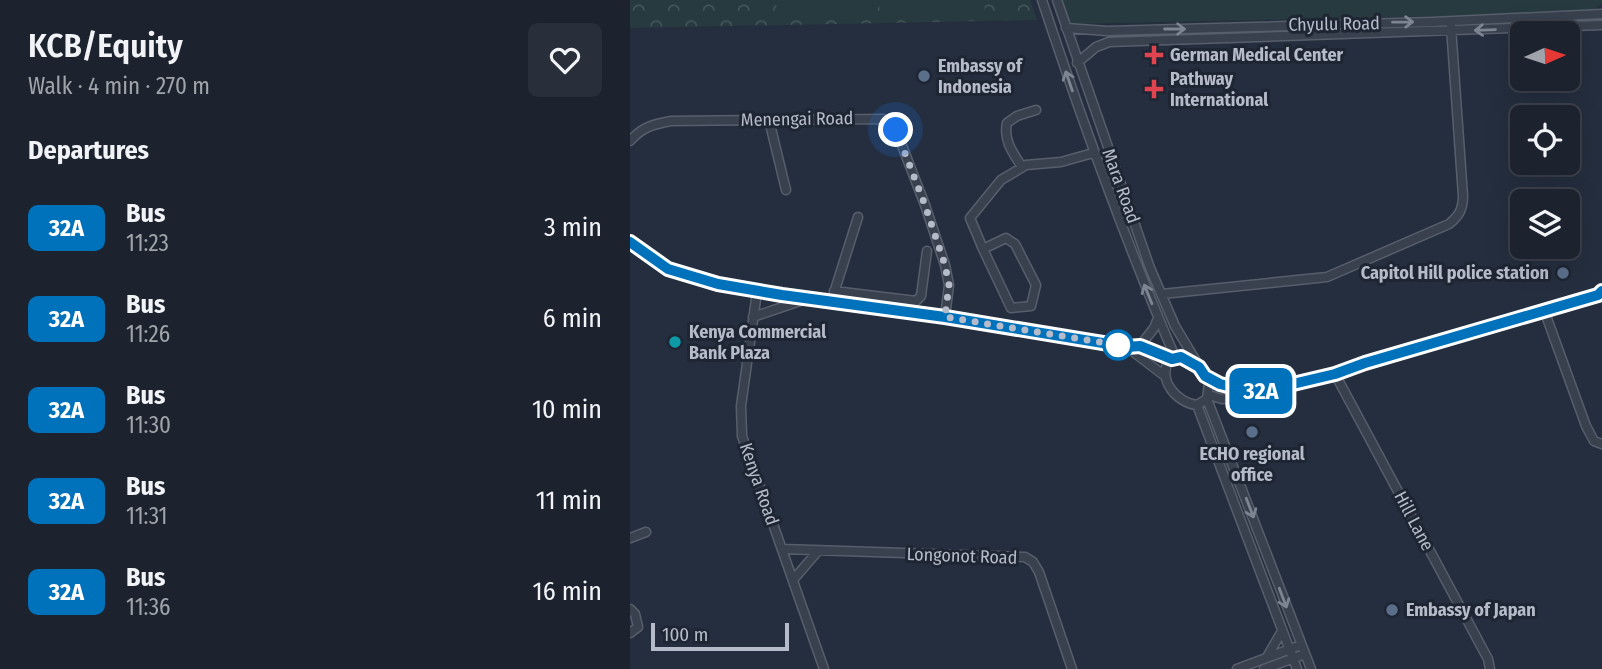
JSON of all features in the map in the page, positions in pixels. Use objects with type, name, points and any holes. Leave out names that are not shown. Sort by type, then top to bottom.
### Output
[{"type":"street","name":"Mara Road","points":[[1042,0],[1093,153],[1173,358]]},
{"type":"street","name":"Mara Road","points":[[1057,0],[1150,268],[1175,326],[1205,376],[1208,397],[1311,669]]},
{"type":"street","name":"Chyulu Road","points":[[1066,28],[1107,31],[1602,14]]},
{"type":"street","points":[[1162,295],[1327,277],[1449,224],[1458,217],[1463,196],[1450,21]]},
{"type":"street","name":"Chyulu Road","points":[[1077,63],[1096,47],[1109,42],[1602,25]]},
{"type":"street","points":[[1022,167],[1008,144],[1005,132],[1007,123],[1017,116],[1036,110]]},
{"type":"street","name":"Menengai Road","points":[[630,141],[653,124],[671,121],[883,119],[893,126],[925,205],[945,265],[949,285],[945,317]]},
{"type":"street","points":[[769,120],[786,190]]},
{"type":"street","points":[[983,249],[1006,238],[1015,244],[1037,285],[1031,306],[1011,308],[983,249],[970,218],[1001,180],[1022,167],[1061,162],[1093,153]]},
{"type":"street","points":[[831,302],[858,218]]},
{"type":"street","points":[[630,242],[668,269],[694,278],[757,292],[945,317],[1127,347],[1140,346],[1173,358],[1181,357],[1199,367]]},
{"type":"street","points":[[834,291],[916,301],[921,296],[927,251]]},
{"type":"street","name":"Kenya Road","points":[[757,292],[741,406],[743,436],[824,669]]},
{"type":"street","points":[[1198,405],[1208,397],[1239,398],[1335,374],[1601,293]]},
{"type":"street","points":[[753,317],[806,299]]},
{"type":"street","points":[[1544,310],[1586,426],[1594,441],[1602,444]]},
{"type":"street","points":[[1140,346],[1158,318]]},
{"type":"street","points":[[1127,347],[1166,378]]},
{"type":"street","points":[[1173,358],[1165,366],[1166,378],[1174,393],[1182,400],[1198,405]]},
{"type":"street","name":"Hill Lane","points":[[1335,374],[1488,659],[1490,669]]},
{"type":"street","points":[[1205,376],[1229,387],[1255,393]]},
{"type":"street","points":[[1198,405],[1297,669]]},
{"type":"street","points":[[630,538],[646,532]]},
{"type":"street","name":"Longonot Road","points":[[782,549],[1025,557],[1033,562],[1039,572],[1072,669]]},
{"type":"street","points":[[793,580],[818,551]]},
{"type":"street","points":[[1254,556],[1266,551]]},
{"type":"street","points":[[630,608],[635,614],[638,627],[630,633]]},
{"type":"street","points":[[1267,657],[1282,631]]},
{"type":"street","points":[[1271,668],[1301,645]]},
{"type":"street","points":[[1237,669],[1267,657],[1305,654]]},
{"type":"green space","points":[[630,0],[1030,0],[1037,20],[630,28]]},
{"type":"green space","points":[[776,0],[872,0],[873,19],[777,20]]},
{"type":"green space","points":[[879,0],[984,0],[985,14],[880,17]]},
{"type":"green space","points":[[1062,0],[1602,0],[1602,3],[1591,13],[1070,24]]},
{"type":"bus line","name":"32A","points":[[630,242],[668,269],[718,284],[1127,347],[1140,346],[1172,359],[1181,357],[1220,384],[1255,393],[1335,374],[1598,295],[1602,291]]},
{"type":"place","name":"German Medical Center","points":[[1154,55]]},
{"type":"place","name":"Embassy of Indonesia","points":[[924,76]]},
{"type":"place","name":"Pathway International","points":[[1154,89]]},
{"type":"place","name":"Capitol Hill police station","points":[[1563,273]]},
{"type":"place","name":"Kenya Commercial Bank Plaza","points":[[675,342]]},
{"type":"place","name":"ECHO regional office","points":[[1252,432]]},
{"type":"place","name":"Embassy of Japan","points":[[1392,610]]},
{"type":"route","points":[[896,130],[945,265],[949,285],[945,317],[1118,345]]}]
